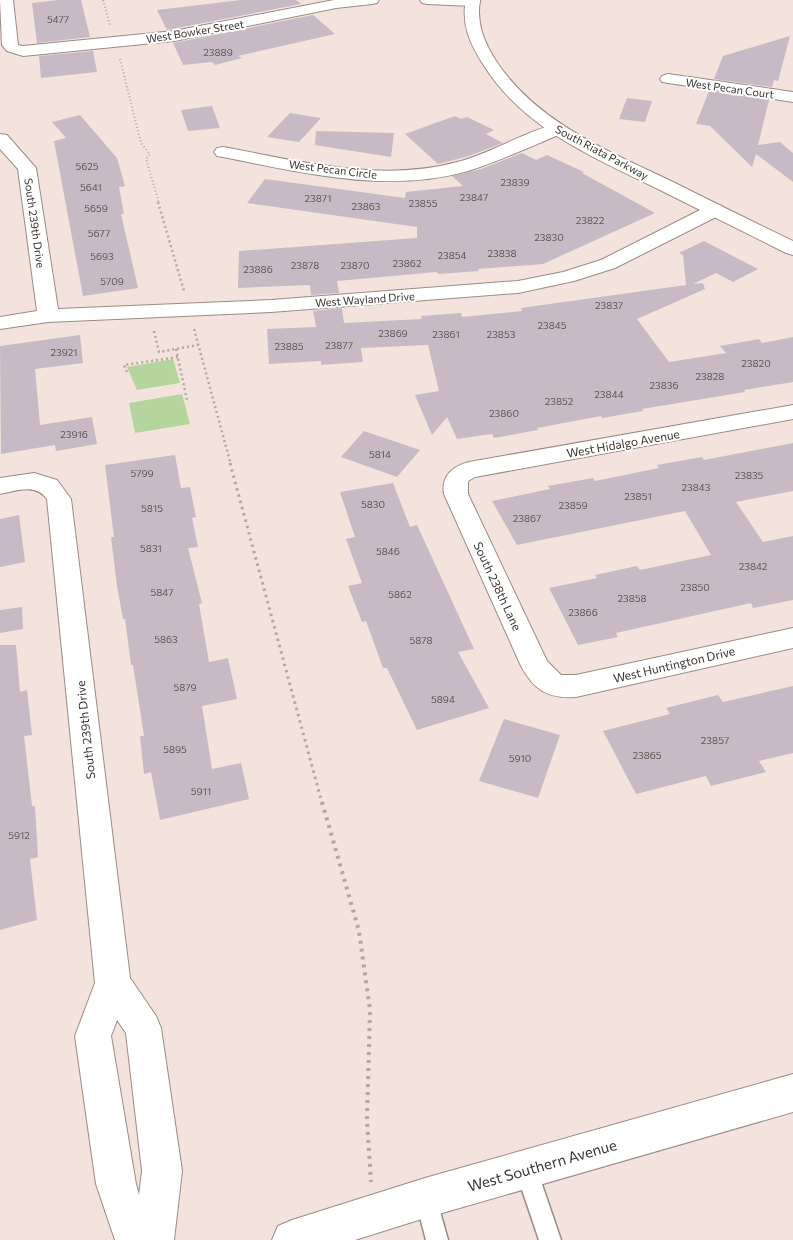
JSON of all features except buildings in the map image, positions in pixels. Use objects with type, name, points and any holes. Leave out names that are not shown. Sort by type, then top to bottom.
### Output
[{"type":"street","name":"West Bowker Street","points":[[6,0],[10,45],[17,50],[31,51],[215,29],[336,4],[372,0]]},
{"type":"street","points":[[427,0],[473,1]]},
{"type":"street","name":"South Riata Parkway","points":[[473,1],[470,16],[472,32],[498,79],[535,114],[577,141],[793,249]]},
{"type":"street","name":"West Pecan Court","points":[[668,79],[793,97]]},
{"type":"street","name":"West Pecan Circle","points":[[223,152],[305,168],[372,176],[406,175],[460,167],[506,151],[557,128]]},
{"type":"street","name":"South 239th Drive","points":[[1,140],[27,168],[48,316]]},
{"type":"street","name":"West Wayland Drive","points":[[0,324],[48,316],[207,309],[518,287],[567,277],[616,261],[714,210]]},
{"type":"street","name":"West Hidalgo Avenue","points":[[456,479],[460,474],[469,470],[793,412]]},
{"type":"street","name":"South 238th Lane","points":[[456,479],[454,486],[456,494],[535,666],[546,680],[555,686]]},
{"type":"street","name":"South 239th Drive","points":[[0,486],[32,480],[46,482],[55,490],[59,499],[114,983],[143,1028],[162,1171],[154,1240]]},
{"type":"street","name":"West Huntington Drive","points":[[555,686],[576,686],[793,638]]},
{"type":"street","name":"South 239th Drive","points":[[114,983],[93,1036],[116,1184],[135,1240]]},
{"type":"street","name":"West Southern Avenue","points":[[307,1238],[425,1198],[793,1093]]},
{"type":"lane","points":[[526,1169],[550,1240]]},
{"type":"lane","points":[[425,1198],[437,1240]]},
{"type":"path","points":[[103,0],[128,40],[141,143],[150,154],[146,159],[207,309],[198,345],[322,802],[359,931],[370,1010],[367,1120],[373,1215]]},
{"type":"path","points":[[158,352],[198,345]]},
{"type":"path","points":[[176,349],[187,400]]},
{"type":"path","points":[[127,372],[124,365],[178,357]]},
{"type":"green space","points":[[173,359],[180,383],[137,390],[127,367]]},
{"type":"green space","points":[[182,394],[190,424],[135,433],[129,403]]}]
